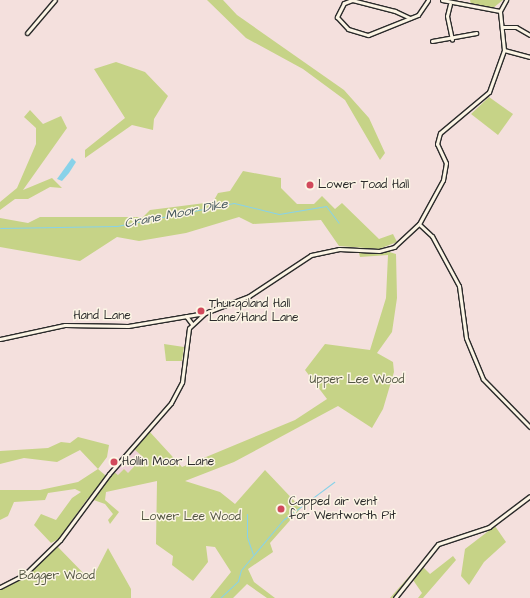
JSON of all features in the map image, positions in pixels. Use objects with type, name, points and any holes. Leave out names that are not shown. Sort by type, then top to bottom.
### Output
[{"type":"street","points":[[27,33],[55,0]]},
{"type":"street","points":[[410,18],[395,11],[352,0],[344,3],[337,17],[342,25],[363,35],[410,18],[422,13],[428,0]]},
{"type":"street","points":[[442,0],[450,4],[500,11]]},
{"type":"street","points":[[0,587],[25,574],[60,540],[98,488],[177,394],[192,324],[205,313],[249,296],[311,256],[339,249],[378,251],[392,248],[419,224],[446,170],[437,144],[440,133],[487,96],[504,50],[503,27],[500,11],[506,0]]},
{"type":"street","points":[[450,4],[447,16],[452,39]]},
{"type":"street","points":[[503,27],[513,27],[530,35]]},
{"type":"street","points":[[432,41],[452,39],[476,33]]},
{"type":"street","points":[[504,50],[530,57]]},
{"type":"street","points":[[419,224],[433,237],[459,286],[466,338],[483,379],[530,427]]},
{"type":"street","name":"Hand Lane","points":[[0,339],[50,326],[128,326],[205,313]]},
{"type":"street","points":[[186,316],[192,324]]},
{"type":"street","points":[[395,598],[438,544],[489,527],[530,496]]},
{"type":"shaded area","points":[[134,449],[143,457],[128,473],[118,475],[113,471]]},
{"type":"green space","points":[[207,0],[223,0],[237,15],[344,90],[369,118],[385,153],[380,160],[345,100],[303,69],[246,38]]},
{"type":"green space","points":[[470,0],[503,0],[493,8],[471,5]]},
{"type":"green space","points":[[116,62],[145,72],[168,96],[154,119],[153,130],[132,125],[85,158],[85,150],[125,118],[94,69]]},
{"type":"green space","points":[[489,97],[513,114],[498,135],[471,114]]},
{"type":"green space","points":[[30,110],[43,124],[61,116],[67,128],[23,190],[52,178],[62,188],[50,187],[28,199],[15,199],[0,210],[0,202],[17,188],[36,144],[36,128],[24,117]]},
{"type":"green space","points":[[243,171],[281,178],[281,188],[297,204],[314,204],[322,196],[335,209],[342,203],[379,239],[393,234],[397,242],[379,249],[339,246],[321,220],[253,224],[239,217],[186,233],[139,241],[117,237],[80,261],[0,247],[0,218],[28,223],[40,217],[143,217],[150,210],[213,202],[218,193],[230,191]]},
{"type":"green space","points":[[386,251],[396,254],[397,298],[392,332],[377,353],[393,362],[394,372],[383,409],[372,428],[338,406],[234,462],[185,481],[220,492],[235,504],[265,470],[301,508],[270,543],[273,552],[248,569],[254,582],[275,598],[267,598],[247,584],[233,598],[210,598],[231,572],[215,547],[206,546],[208,562],[193,581],[172,565],[173,556],[156,544],[157,481],[106,492],[105,500],[119,512],[110,524],[108,520],[113,514],[105,504],[88,498],[59,539],[51,543],[34,525],[41,514],[56,520],[72,498],[81,492],[75,489],[48,493],[45,500],[14,502],[8,516],[0,520],[0,490],[40,490],[78,482],[98,469],[105,475],[105,482],[113,471],[118,475],[124,469],[128,473],[143,457],[134,449],[149,431],[182,467],[295,420],[327,399],[305,370],[325,344],[370,350],[386,298],[388,255],[360,257],[359,253]]},
{"type":"green space","points":[[164,344],[184,347],[182,361],[166,361]]},
{"type":"green space","points":[[78,437],[109,445],[107,457],[98,469],[80,450],[57,462],[24,458],[0,464],[0,451],[48,448],[61,442],[70,443]]},
{"type":"green space","points":[[495,526],[506,542],[484,562],[469,585],[461,576],[465,549]]},
{"type":"green space","name":"Bagger Wood","points":[[56,545],[91,581],[108,548],[131,589],[131,598],[0,598],[0,589],[26,577]]},
{"type":"green space","points":[[453,556],[456,560],[423,598],[418,598],[422,593],[413,580],[397,598],[390,598],[412,573],[414,577],[422,566],[430,574]]},
{"type":"water","points":[[72,158],[76,162],[69,173],[62,181],[57,179]]},
{"type":"waterway","name":"Crane Moor Dike","points":[[0,228],[117,226],[234,203],[279,214],[326,206],[339,223]]},
{"type":"waterway","points":[[220,598],[238,581],[241,570],[283,520],[334,482]]},
{"type":"waterway","points":[[247,514],[247,537],[253,554]]},
{"type":"place","name":"Lower Toad Hall","points":[[310,185]]},
{"type":"place","name":"Thurgoland Hall Lane/Hand Lane","points":[[201,311]]},
{"type":"place","name":"Hollin Moor Lane","points":[[114,462]]},
{"type":"place","name":"Capped air vent for Wentworth Pit","points":[[281,509]]},
{"type":"park label","name":"Upper Lee Wood","points":[[357,380]]},
{"type":"park label","name":"Lower Lee Wood","points":[[191,517]]}]
